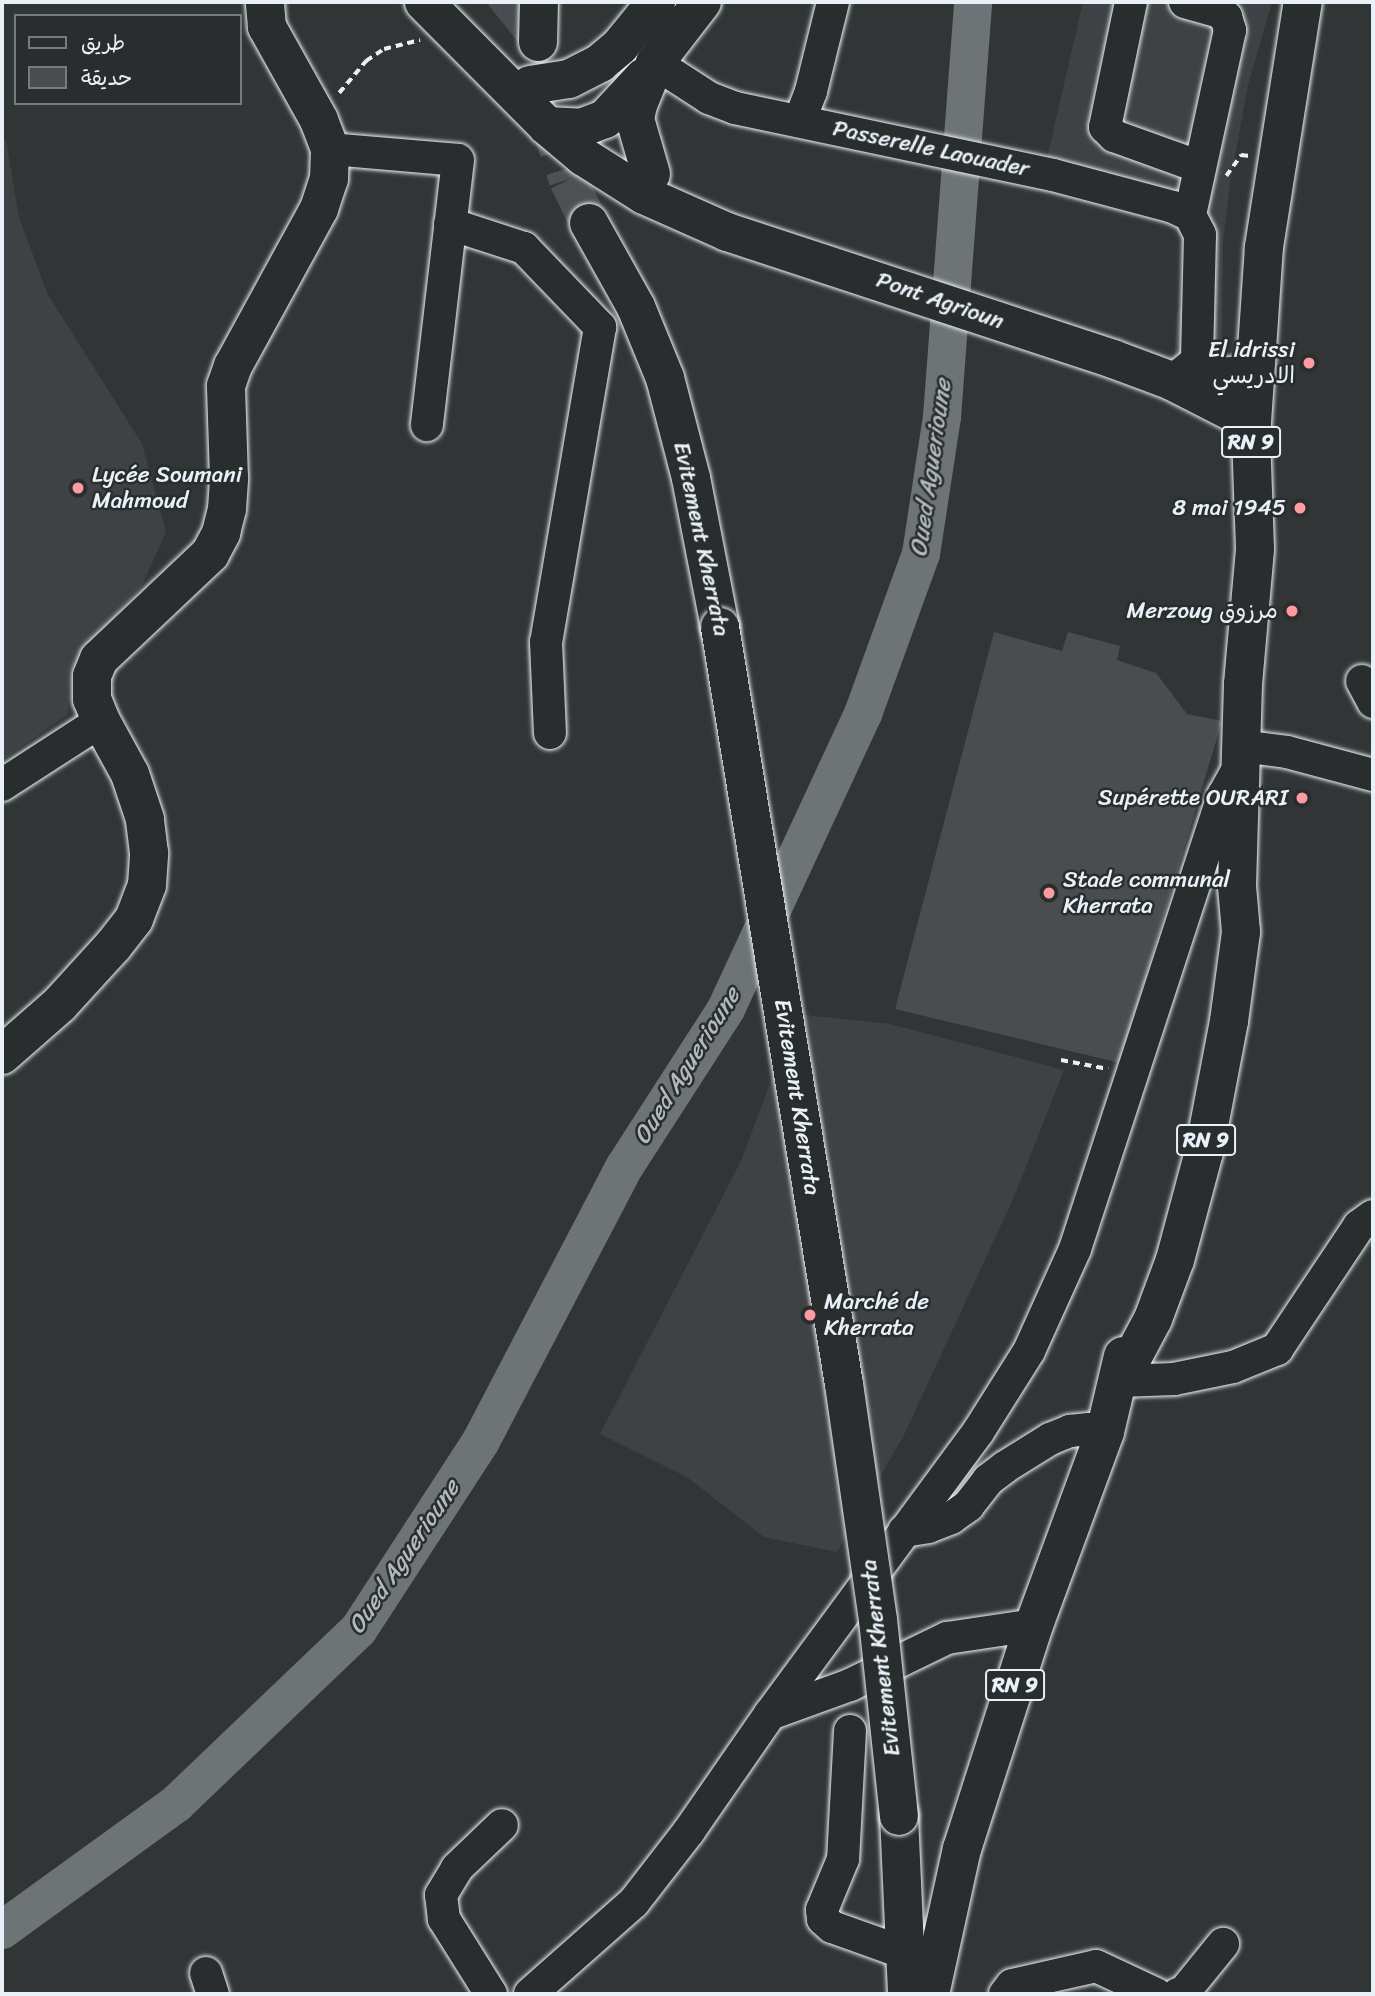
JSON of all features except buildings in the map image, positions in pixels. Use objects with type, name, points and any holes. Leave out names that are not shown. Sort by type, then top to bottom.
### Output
[{"type":"main road","points":[[2,1055],[60,1004],[113,946],[134,919],[147,885],[149,853],[145,819],[131,775],[101,721],[93,699],[92,676],[99,659],[210,554],[221,533],[227,509],[229,478],[226,386],[233,366],[319,209],[329,179],[324,134],[267,27],[265,2]]},
{"type":"main road","points":[[280,47],[281,18],[286,2]]},
{"type":"main road","points":[[424,2],[456,19],[530,85],[584,157],[644,195],[695,220],[766,242]]},
{"type":"main road","points":[[538,42],[540,2]]},
{"type":"main road","points":[[530,85],[569,79],[600,63],[620,46],[656,2]]},
{"type":"main road","points":[[564,127],[605,119],[618,108],[702,2]]},
{"type":"main road","name":"RN 9","points":[[930,1994],[962,1849],[1034,1625],[1105,1432],[1119,1381],[1130,1311],[1152,1254],[1181,1147],[1222,931],[1237,886],[1243,684],[1255,549],[1252,422],[1264,247],[1303,2]]},
{"type":"main road","points":[[456,19],[564,127],[651,174],[766,242]]},
{"type":"main road","points":[[651,174],[635,119],[655,63]]},
{"type":"main road","name":"Evitement Kherrata","points":[[589,223],[636,307],[665,378],[691,478],[720,627],[844,1384],[878,1620],[899,1816],[907,1994]]},
{"type":"main road","name":"Pont Agrioun","points":[[766,242],[1113,359],[1172,381],[1252,422]]},
{"type":"main road","points":[[1172,381],[1255,374]]},
{"type":"street","points":[[805,121],[833,2]]},
{"type":"street","points":[[1131,2],[1105,120],[1108,132],[1200,167]]},
{"type":"street","points":[[1172,381],[1197,361],[1200,235],[1190,215],[1230,30],[1226,17],[1197,4]]},
{"type":"street","name":"Passerelle Laouader","points":[[655,63],[722,103],[1053,176],[1173,207],[1190,215]]},
{"type":"street","points":[[324,134],[458,160],[427,425]]},
{"type":"street","points":[[450,224],[524,248],[600,327],[546,642],[550,733]]},
{"type":"street","points":[[2,785],[101,721]]},
{"type":"street","points":[[530,1994],[634,1902],[689,1831],[770,1714],[978,1432],[1029,1351],[1075,1249],[1223,796],[1241,755],[1287,752],[1373,775]]},
{"type":"street","points":[[1119,1381],[1174,1379],[1233,1367],[1277,1349],[1359,1226],[1373,1216]]},
{"type":"street","points":[[904,1531],[928,1527],[951,1518],[968,1506],[988,1480],[1004,1467],[1051,1438],[1070,1431],[1105,1432]]},
{"type":"street","points":[[770,1714],[850,1685],[947,1638],[1034,1625]]},
{"type":"street","points":[[850,1731],[843,1859],[822,1910],[823,1919],[832,1927],[905,1953]]},
{"type":"street","points":[[491,1994],[444,1919],[441,1895],[457,1868],[502,1825]]},
{"type":"street","points":[[1178,1994],[1184,1992],[1223,1944]]},
{"type":"street","points":[[1005,1994],[1012,1985],[1097,1966],[1156,1994]]},
{"type":"path","points":[[324,134],[349,79],[366,61],[384,50],[423,39],[456,19]]},
{"type":"path","points":[[1061,1060],[1134,1073]]},
{"type":"shaded area","points":[[1083,2],[1272,2],[1248,85],[1230,183],[1223,244],[1222,367],[1174,362],[1177,312],[1189,303],[1184,201],[1047,158]]},
{"type":"shaded area","name":"Lycée Soumani Mahmoud","points":[[2,139],[6,140],[19,217],[47,293],[142,444],[166,532],[142,585],[69,671],[68,714],[2,760]]},
{"type":"shaded area","name":"Marché de Kherrata","points":[[796,1014],[890,1024],[1064,1070],[1014,1197],[904,1435],[837,1552],[764,1537],[687,1477],[600,1434],[741,1161]]},
{"type":"green space","points":[[486,2],[529,2],[526,52]]},
{"type":"green space","name":"Stade communal Kherrata","points":[[994,632],[1062,651],[1068,632],[1120,646],[1117,660],[1156,673],[1187,714],[1222,721],[1120,1063],[895,1009]]},
{"type":"waterway","name":"Oued Aguerioune","points":[[2,1930],[176,1804],[359,1629],[481,1441],[625,1166],[726,1009],[863,714],[921,554],[942,417],[973,2]]},
{"type":"tunnel","points":[[547,115],[568,180],[589,223]]},
{"type":"place","name":"El idrissi الادريسي","points":[[1309,363]]},
{"type":"place","name":"Lycée Soumani Mahmoud","points":[[78,488]]},
{"type":"place","name":"8 mai 1945","points":[[1300,508]]},
{"type":"place","name":"Merzoug مرزوق","points":[[1292,611]]},
{"type":"place","name":"Supérette OURARI","points":[[1302,798]]},
{"type":"place","name":"Stade communal Kherrata","points":[[1049,893]]},
{"type":"place","name":"Marché de Kherrata","points":[[810,1315]]}]
